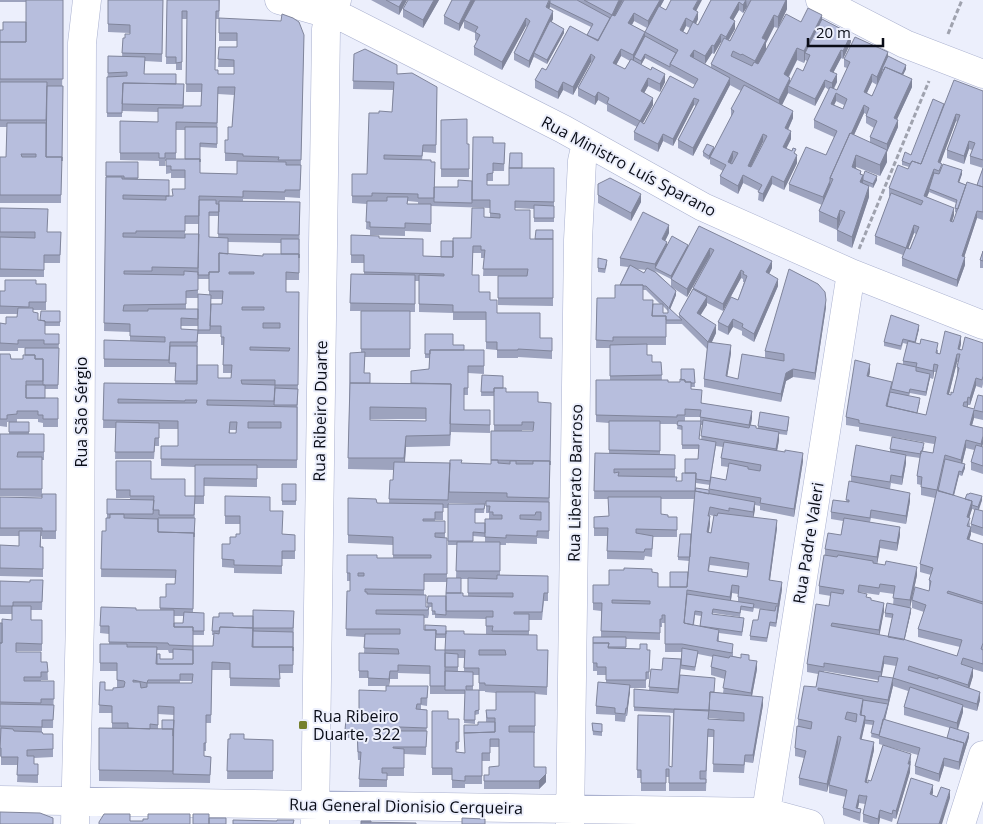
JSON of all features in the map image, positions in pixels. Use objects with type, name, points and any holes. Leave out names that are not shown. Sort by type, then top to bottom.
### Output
[{"type":"street","name":"Rua São Sérgio","points":[[75,813],[80,620],[82,43],[87,0]]},
{"type":"street","name":"Rua Ministro Luís Sparano","points":[[279,0],[334,8],[346,19],[586,143],[703,207],[851,273],[983,324]]},
{"type":"street","points":[[820,0],[905,44],[983,74]]},
{"type":"street","name":"Rua Ribeiro Duarte","points":[[315,815],[326,30],[334,8]]},
{"type":"street","name":"Rua Liberato Barroso","points":[[570,816],[578,240],[582,161],[586,143]]},
{"type":"street","name":"Rua Padre Valeri","points":[[766,812],[851,273]]},
{"type":"street","points":[[961,824],[983,755]]},
{"type":"street","name":"Rua General Dionisio Cerqueira","points":[[0,800],[75,813],[570,816],[766,812],[810,824]]},
{"type":"path","points":[[851,273],[858,250],[962,0]]},
{"type":"building","points":[[26,0],[63,0],[63,79],[0,79],[0,42],[26,42]]},
{"type":"building","points":[[108,0],[163,0],[162,54],[122,53],[123,38],[125,38],[125,34],[130,34],[130,25],[108,24]]},
{"type":"building","points":[[167,0],[219,0],[219,11],[216,11],[215,70],[218,70],[218,74],[234,74],[234,60],[218,59],[219,47],[237,47],[237,33],[219,33],[219,18],[281,21],[282,14],[299,22],[304,35],[301,160],[278,160],[279,157],[243,156],[243,154],[225,153],[228,127],[232,127],[235,87],[218,87],[217,123],[176,122],[176,153],[165,153],[165,158],[159,158],[159,153],[120,153],[120,121],[158,122],[158,108],[201,106],[202,84],[186,84],[187,11],[182,11],[182,62],[176,63],[176,57],[166,57]]},
{"type":"building","points":[[386,0],[403,0],[399,7]]},
{"type":"building","points":[[408,0],[434,0],[423,20],[403,9]]},
{"type":"building","points":[[452,0],[471,0],[459,24],[444,16]]},
{"type":"building","points":[[475,0],[549,0],[546,7],[553,11],[529,61],[514,53],[530,21],[526,18],[502,62],[474,47],[480,35],[475,32],[478,27],[464,20]]},
{"type":"building","points":[[550,0],[577,0],[610,18],[598,40],[587,35],[593,24],[550,3]]},
{"type":"building","points":[[584,0],[619,0],[612,15]]},
{"type":"building","points":[[624,0],[660,0],[648,21],[634,13],[628,23],[645,32],[633,55],[621,49],[613,63],[625,69],[631,59],[651,70],[652,67],[665,74],[660,84],[648,78],[641,91],[653,98],[640,121],[607,103],[609,98],[598,92],[595,97],[578,88],[595,57],[591,54],[573,87],[563,82],[558,92],[535,80],[542,68],[546,70],[570,26],[598,41],[612,15],[615,16]]},
{"type":"building","points":[[671,0],[698,0],[693,9],[698,12],[693,22],[698,25],[711,0],[746,0],[743,5],[739,2],[730,18],[735,21],[726,37],[721,34],[705,56],[694,50],[690,56],[730,78],[693,148],[678,140],[699,100],[694,98],[673,139],[663,134],[658,144],[634,132],[640,121],[644,124],[670,76],[693,88],[698,79],[670,64],[678,50],[645,32],[659,6],[666,10]],"holes":[[[686,18],[693,22],[687,34],[680,30]]]},
{"type":"building","points":[[751,0],[786,0],[778,17],[774,15],[762,38],[766,40],[755,61],[733,51],[731,56],[752,66],[754,62],[758,64],[786,14],[801,22],[808,8],[822,15],[804,51],[797,48],[784,74],[790,78],[779,100],[711,64],[724,38],[730,41]]},
{"type":"building","points":[[822,19],[851,34],[830,71],[837,74],[832,83],[825,80],[815,99],[788,86],[797,68],[803,71],[810,55],[805,53]]},
{"type":"building","points":[[550,21],[564,29],[547,60],[534,53]]},
{"type":"building","points":[[3,22],[26,22],[26,42],[0,42],[0,30],[3,30]]},
{"type":"building","points":[[645,36],[676,53],[670,67],[645,54],[641,61],[634,57]]},
{"type":"building","points":[[855,37],[888,52],[877,77],[872,74],[864,92],[872,96],[885,67],[912,79],[894,118],[898,120],[887,144],[870,137],[877,121],[866,116],[869,108],[864,105],[823,197],[789,184],[806,147],[826,155],[837,131],[814,120],[830,87],[837,90],[850,62],[844,59]],"holes":[[[836,93],[847,99],[843,109],[831,104]]]},
{"type":"building","points":[[365,49],[397,65],[397,74],[412,73],[437,87],[436,145],[423,145],[422,156],[384,155],[384,159],[431,160],[431,162],[435,162],[434,198],[418,198],[418,194],[372,193],[372,196],[352,196],[352,174],[367,174],[369,113],[379,113],[379,111],[392,112],[394,82],[353,81],[354,54]]},
{"type":"building","points":[[108,56],[145,57],[144,74],[176,74],[176,84],[123,83],[122,113],[107,113],[107,77],[127,76],[127,72],[108,73]]},
{"type":"building","points":[[888,56],[906,65],[902,74],[885,67],[884,70],[882,69]]},
{"type":"building","points":[[954,80],[983,91],[983,160],[970,156],[975,143],[969,141],[964,156],[947,150],[960,115],[956,114],[938,162],[942,164],[939,171],[934,169],[924,196],[954,208],[950,221],[953,222],[967,182],[983,187],[983,212],[977,211],[962,256],[965,257],[957,280],[902,258],[906,248],[875,236],[891,193],[921,205],[923,201],[889,188],[898,165],[908,169],[912,161],[921,164]],"holes":[[[914,225],[919,227],[910,249],[906,248]]]},
{"type":"building","points":[[0,82],[47,82],[46,120],[0,120]]},
{"type":"building","points":[[123,83],[184,84],[183,105],[122,104]]},
{"type":"building","points":[[744,85],[793,111],[785,128],[791,131],[783,147],[792,151],[793,148],[796,149],[794,153],[797,155],[784,182],[772,176],[763,194],[758,192],[762,185],[743,175],[738,186],[720,176],[726,165],[710,157],[734,111],[731,109]],"holes":[[[763,134],[767,136],[751,167],[748,166]],[[733,151],[738,153],[732,164],[728,162]]]},
{"type":"building","points":[[47,86],[63,86],[62,161],[62,157],[46,157]]},
{"type":"building","points":[[933,99],[944,104],[921,164],[912,161],[910,164],[902,161],[905,152],[911,155]]},
{"type":"building","points":[[467,119],[469,169],[441,169],[441,120]]},
{"type":"building","points":[[7,123],[46,123],[46,157],[62,157],[61,195],[0,195],[0,157],[6,157]],"holes":[[[21,154],[36,154],[36,157],[22,157]]]},
{"type":"building","points":[[185,127],[217,127],[217,144],[200,143],[200,159],[185,159]]},
{"type":"building","points":[[850,133],[887,150],[880,165],[856,155],[852,167],[861,171],[860,174],[863,175],[860,182],[869,186],[852,237],[837,230],[845,212],[840,210],[837,219],[819,211],[833,179],[830,178]]},
{"type":"building","points":[[473,137],[493,137],[493,143],[505,143],[504,164],[493,163],[493,173],[487,174],[487,185],[509,185],[509,168],[554,168],[554,202],[515,201],[515,210],[530,210],[530,239],[553,239],[553,298],[498,298],[498,276],[527,276],[528,269],[483,269],[485,250],[481,250],[481,246],[473,246],[472,275],[479,275],[479,292],[490,292],[490,300],[497,300],[497,313],[540,313],[540,338],[552,338],[552,351],[497,350],[497,342],[486,342],[486,312],[453,312],[453,305],[419,304],[419,275],[444,276],[444,274],[364,272],[364,255],[351,255],[351,235],[423,239],[423,256],[453,257],[453,238],[471,238],[472,208],[484,208],[484,217],[500,218],[500,214],[490,213],[490,200],[472,200]]},
{"type":"building","points":[[707,144],[714,147],[709,156],[703,152]]},
{"type":"building","points":[[510,153],[522,153],[522,168],[509,168]]},
{"type":"building","points":[[166,159],[200,159],[200,173],[237,174],[237,161],[286,162],[286,165],[301,165],[300,190],[285,190],[285,192],[243,191],[243,197],[199,196],[199,216],[185,216],[185,231],[136,231],[136,233],[123,233],[123,237],[185,238],[185,234],[199,234],[198,268],[152,267],[152,271],[124,271],[124,274],[184,275],[184,271],[198,272],[198,290],[186,291],[186,304],[124,305],[123,311],[198,309],[198,319],[181,318],[181,329],[198,330],[197,342],[170,342],[169,360],[104,359],[104,340],[165,342],[165,337],[130,336],[130,324],[104,323],[106,177],[169,180],[169,196],[173,196],[172,189],[185,189],[185,170],[171,170],[171,166],[166,166]],"holes":[[[123,195],[169,196],[166,196],[166,200],[123,199]]]},
{"type":"building","points":[[106,162],[138,162],[138,178],[106,176]]},
{"type":"building","points":[[943,164],[962,170],[958,182],[966,185],[958,209],[955,208],[957,200],[929,189],[934,173],[939,174]]},
{"type":"building","points":[[983,168],[983,187],[977,185]]},
{"type":"building","points":[[865,171],[877,176],[873,184],[863,180]]},
{"type":"building","points":[[610,178],[641,194],[631,213],[598,195],[598,184]]},
{"type":"building","points":[[458,180],[472,181],[472,203],[434,202],[434,187],[458,187]]},
{"type":"building","points":[[387,197],[408,197],[407,204],[431,204],[431,224],[405,223],[405,228],[370,227],[370,222],[366,222],[367,201],[387,201]]},
{"type":"building","points":[[199,200],[216,200],[216,204],[219,204],[219,212],[209,212],[209,237],[228,238],[228,254],[219,253],[219,272],[209,272],[209,275],[198,275]]},
{"type":"building","points":[[219,201],[300,202],[299,235],[218,234]]},
{"type":"building","points":[[534,205],[554,206],[554,218],[534,218]]},
{"type":"building","points":[[0,208],[48,209],[47,232],[61,232],[60,255],[44,255],[44,270],[0,269],[0,237],[35,238],[35,232],[0,232]]},
{"type":"building","points":[[643,212],[669,225],[662,239],[667,242],[655,264],[620,258]]},
{"type":"building","points":[[699,226],[772,261],[766,272],[778,279],[754,334],[742,327],[743,324],[733,319],[728,327],[718,322],[731,297],[738,300],[747,276],[743,274],[744,272],[741,270],[723,304],[693,288],[714,250],[710,248],[687,289],[671,279]]},
{"type":"building","points":[[536,230],[553,230],[553,239],[535,239]]},
{"type":"building","points":[[672,236],[688,245],[671,276],[655,268]]},
{"type":"building","points":[[281,239],[299,239],[299,254],[281,254]]},
{"type":"building","points":[[441,241],[453,241],[453,257],[441,257]]},
{"type":"building","points":[[219,253],[263,256],[263,254],[299,254],[299,273],[286,272],[286,292],[299,292],[298,385],[275,385],[274,401],[207,400],[207,405],[297,407],[297,460],[161,459],[161,446],[178,446],[178,421],[103,420],[104,383],[197,384],[197,365],[218,365],[218,378],[231,378],[232,365],[223,365],[224,337],[221,337],[221,326],[210,326],[211,304],[222,304],[223,291],[209,291],[209,272],[219,272]],"holes":[[[229,272],[254,272],[254,274],[229,274]],[[242,307],[264,307],[264,310],[242,310]],[[263,323],[280,323],[280,328],[263,328]],[[250,347],[290,348],[289,351],[250,350]],[[241,380],[275,380],[275,385],[242,384]],[[118,399],[197,400],[196,403],[118,403]],[[230,422],[237,422],[236,433],[229,433]],[[248,422],[281,422],[281,428],[248,428]]]},
{"type":"building","points":[[598,258],[607,260],[605,269],[598,268]]},
{"type":"building","points":[[630,265],[644,273],[647,268],[655,272],[676,291],[669,308],[682,320],[666,320],[666,316],[652,316],[653,304],[663,304],[663,313],[668,313],[668,307],[646,286],[620,285]]},
{"type":"building","points":[[789,269],[818,284],[825,292],[826,300],[815,373],[793,369],[786,373],[781,394],[704,379],[708,342],[731,345],[726,376],[738,379],[742,354],[784,361],[784,354],[765,351]]},
{"type":"building","points":[[351,274],[415,275],[415,304],[350,303]]},
{"type":"building","points":[[5,280],[36,280],[36,284],[46,284],[46,302],[29,302],[29,307],[0,306],[0,291],[5,291]]},
{"type":"building","points":[[615,285],[643,285],[643,300],[653,300],[652,316],[666,316],[666,337],[613,337],[613,341],[596,340],[597,298],[615,298]]},
{"type":"building","points":[[693,289],[707,297],[697,313],[716,325],[708,342],[679,314]]},
{"type":"building","points":[[198,294],[211,295],[210,330],[198,330]]},
{"type":"building","points":[[18,308],[33,308],[33,312],[38,313],[38,320],[45,321],[45,334],[59,334],[59,344],[44,344],[44,340],[18,340],[18,344],[0,343],[0,323],[6,324],[6,317],[17,317]]},
{"type":"building","points":[[41,311],[60,311],[60,322],[40,320]]},
{"type":"building","points":[[361,311],[410,311],[410,349],[361,349]]},
{"type":"building","points":[[891,315],[919,325],[915,342],[903,339],[901,346],[884,342]]},
{"type":"building","points":[[945,331],[961,336],[958,349],[962,350],[965,337],[983,343],[982,380],[976,378],[970,398],[968,397],[967,402],[964,402],[963,406],[974,409],[978,395],[983,396],[983,412],[974,410],[970,425],[983,428],[983,436],[981,444],[966,440],[961,460],[945,455],[937,490],[921,487],[922,477],[917,476],[921,451],[933,453],[936,437],[859,423],[859,420],[846,417],[855,360],[870,364],[867,376],[892,382],[886,406],[926,415],[938,365],[934,364],[933,371],[916,367],[917,363],[903,361],[908,341],[920,344],[921,339],[938,343],[936,353],[940,354]],"holes":[[[957,354],[960,354],[953,393],[951,392],[951,395],[947,394]]]},
{"type":"building","points":[[425,334],[453,334],[453,345],[464,345],[464,350],[430,350],[430,354],[425,354]]},
{"type":"building","points":[[647,344],[647,355],[652,355],[652,362],[661,362],[662,375],[610,376],[610,345]]},
{"type":"building","points":[[170,346],[197,346],[197,381],[175,381],[176,363],[169,363]]},
{"type":"building","points":[[25,348],[59,348],[58,385],[45,385],[45,398],[26,398],[26,385],[43,385],[43,359],[35,359],[35,355],[25,355]]},
{"type":"building","points":[[430,350],[484,350],[484,366],[468,366],[468,388],[464,388],[464,410],[490,410],[490,425],[450,424],[451,384],[411,383],[411,371],[429,369]]},
{"type":"building","points":[[365,352],[364,373],[370,373],[370,383],[350,383],[350,353]]},
{"type":"building","points":[[0,354],[10,354],[11,359],[23,359],[23,355],[35,355],[35,359],[43,359],[43,381],[26,381],[26,398],[58,398],[58,419],[43,419],[43,415],[38,415],[38,411],[17,411],[17,414],[7,415],[7,419],[0,419]]},
{"type":"building","points":[[897,363],[916,367],[916,371],[930,374],[926,392],[910,389],[909,393],[891,389]]},
{"type":"building","points":[[681,369],[694,369],[695,383],[681,380]]},
{"type":"building","points":[[482,375],[503,376],[503,388],[494,388],[494,392],[481,392]]},
{"type":"building","points":[[680,379],[685,380],[685,382],[691,382],[691,389],[702,390],[701,403],[752,411],[749,425],[700,417],[701,410],[685,409],[685,415],[677,415],[677,417],[596,415],[596,380],[668,380],[668,382],[680,382]]},
{"type":"building","points":[[350,383],[451,384],[450,435],[406,436],[404,458],[348,458]],"holes":[[[370,407],[426,408],[426,421],[370,420]]]},
{"type":"building","points":[[275,388],[298,389],[297,405],[274,405]]},
{"type":"building","points":[[494,388],[506,388],[506,392],[538,392],[538,402],[551,403],[550,465],[550,461],[491,460],[491,431],[533,431],[534,422],[522,422],[522,425],[494,425]]},
{"type":"building","points":[[890,392],[920,398],[917,413],[887,406]]},
{"type":"building","points":[[760,412],[789,417],[787,431],[758,426]]},
{"type":"building","points":[[703,420],[749,428],[750,425],[756,426],[756,428],[779,432],[776,449],[701,436]]},
{"type":"building","points":[[609,421],[660,421],[660,451],[609,450]]},
{"type":"building","points":[[678,421],[701,421],[699,439],[716,442],[710,481],[696,479],[696,473],[685,473],[685,459],[698,459],[699,445],[682,445],[682,426],[677,425]]},
{"type":"building","points":[[9,422],[29,422],[29,432],[9,432]]},
{"type":"building","points":[[116,422],[159,423],[159,438],[155,438],[154,452],[115,452]]},
{"type":"building","points":[[0,434],[44,434],[44,452],[18,452],[17,457],[42,457],[42,489],[0,489]]},
{"type":"building","points":[[892,437],[924,443],[921,454],[890,449]]},
{"type":"building","points":[[724,442],[803,453],[794,509],[760,503],[761,498],[709,489],[711,477],[726,480],[729,463],[760,471],[761,465],[721,458]]},
{"type":"building","points":[[856,445],[906,455],[902,477],[891,475],[890,482],[851,476]]},
{"type":"building","points":[[976,445],[983,447],[983,466],[971,462]]},
{"type":"building","points":[[595,453],[675,455],[675,469],[614,469],[614,473],[619,472],[618,476],[677,477],[676,481],[682,481],[682,473],[696,473],[695,491],[594,491]]},
{"type":"building","points":[[945,459],[965,464],[962,472],[959,471],[953,495],[938,491]]},
{"type":"building","points":[[450,460],[462,460],[461,463],[491,464],[491,460],[510,464],[510,461],[516,461],[516,464],[533,464],[533,461],[550,461],[549,498],[507,497],[507,493],[449,492]]},
{"type":"building","points":[[116,461],[151,461],[151,479],[185,479],[185,496],[195,496],[194,515],[159,515],[159,510],[153,510],[154,496],[130,496],[130,490],[116,490]]},
{"type":"building","points":[[394,462],[450,463],[448,500],[389,499],[390,480],[393,480]]},
{"type":"building","points":[[195,465],[257,465],[257,479],[204,478],[204,496],[195,496]]},
{"type":"building","points":[[849,481],[910,493],[906,516],[871,510],[870,518],[831,512],[833,500],[849,502],[849,500],[846,500]]},
{"type":"building","points":[[282,484],[296,484],[296,501],[282,501]]},
{"type":"building","points":[[696,488],[709,490],[709,494],[695,491]]},
{"type":"building","points":[[937,490],[972,501],[967,517],[970,518],[967,526],[971,527],[967,539],[983,544],[983,602],[948,591],[947,593],[983,604],[983,643],[981,649],[983,650],[983,664],[963,658],[961,664],[973,668],[968,685],[909,666],[908,670],[938,679],[938,677],[980,692],[977,704],[893,678],[898,658],[884,656],[881,672],[824,663],[824,667],[807,664],[816,604],[829,606],[831,592],[843,594],[844,590],[819,586],[824,555],[837,557],[838,555],[885,565],[886,561],[917,567],[910,600],[893,598],[895,586],[880,584],[879,588],[859,585],[858,592],[867,594],[866,597],[871,598],[871,600],[884,603],[879,630],[832,623],[831,626],[903,639],[957,656],[962,640],[918,629],[926,605],[912,600],[915,587],[929,591],[931,581],[929,580],[933,568],[920,564]]},
{"type":"building","points":[[695,491],[755,502],[753,512],[729,508],[729,511],[710,507],[707,532],[711,533],[714,515],[717,516],[718,513],[777,520],[769,580],[782,582],[778,604],[738,597],[739,586],[732,585],[730,597],[687,590],[684,623],[719,630],[717,641],[733,644],[732,653],[682,644],[665,644],[665,615],[662,615],[662,619],[660,619],[660,633],[601,631],[602,603],[593,603],[593,585],[609,585],[609,570],[624,570],[624,568],[652,569],[652,572],[658,573],[658,587],[687,587]],"holes":[[[710,557],[749,563],[747,577],[708,571]],[[612,600],[650,601],[650,604],[612,603]]]},
{"type":"building","points":[[42,494],[56,494],[56,531],[42,531],[42,528],[0,528],[0,497],[42,498]]},
{"type":"building","points":[[967,494],[982,496],[978,507],[972,505],[972,501],[965,499]]},
{"type":"building","points":[[225,496],[270,497],[270,511],[283,511],[282,534],[295,535],[295,551],[282,551],[282,566],[234,565],[234,560],[222,559],[222,544],[230,544],[230,537],[236,537],[236,534],[240,534],[240,516],[225,516]]},
{"type":"building","points":[[608,497],[661,497],[661,514],[668,515],[668,517],[677,517],[677,530],[636,529],[636,533],[653,536],[652,549],[645,549],[644,552],[607,551],[608,528],[594,528],[594,517],[609,516]]},
{"type":"building","points":[[348,498],[376,499],[377,503],[443,504],[443,512],[435,512],[435,519],[423,519],[423,521],[445,521],[445,533],[435,533],[435,537],[447,538],[447,574],[424,574],[424,590],[365,589],[365,592],[367,594],[426,595],[426,607],[429,607],[428,610],[376,610],[376,614],[424,615],[424,630],[436,630],[435,650],[445,650],[445,686],[430,686],[430,666],[398,665],[398,671],[390,671],[389,679],[368,678],[368,671],[359,671],[359,653],[399,654],[398,649],[364,648],[365,634],[400,634],[400,629],[346,629],[347,591],[350,591],[347,555],[377,555],[377,558],[431,558],[431,555],[393,555],[393,537],[348,535]],"holes":[[[358,573],[364,573],[364,576],[358,576]]]},
{"type":"building","points":[[107,499],[154,500],[153,514],[107,514]]},
{"type":"building","points":[[486,501],[549,502],[549,531],[537,531],[537,536],[506,535],[506,538],[485,537],[485,519],[502,519],[502,515],[493,515],[493,512],[489,512],[490,506],[486,506]],"holes":[[[536,512],[541,512],[541,520],[520,519],[520,515],[535,515]]]},
{"type":"building","points":[[448,504],[485,504],[484,509],[475,509],[475,523],[485,523],[485,533],[473,532],[473,541],[448,541]]},
{"type":"building","points":[[975,509],[983,511],[983,528],[971,524]]},
{"type":"building","points":[[110,514],[124,514],[124,518],[158,519],[158,532],[194,533],[193,609],[160,608],[160,597],[166,597],[166,584],[175,584],[176,570],[101,569],[102,531],[106,531],[106,518],[110,518]]},
{"type":"building","points":[[158,518],[195,518],[194,537],[194,533],[158,532]]},
{"type":"building","points":[[844,518],[900,527],[897,543],[880,540],[877,557],[825,549],[828,533],[841,535]]},
{"type":"building","points":[[19,531],[41,531],[40,547],[43,547],[43,569],[0,568],[0,545],[19,546]]},
{"type":"building","points":[[680,534],[691,534],[690,557],[678,557]]},
{"type":"building","points":[[457,542],[500,542],[500,571],[456,571]]},
{"type":"building","points":[[670,572],[688,572],[687,587],[670,587]]},
{"type":"building","points":[[497,575],[548,576],[548,593],[544,593],[542,612],[514,612],[514,614],[529,614],[529,631],[492,631],[493,626],[486,626],[486,617],[493,617],[493,611],[446,611],[446,593],[463,593],[463,596],[513,597],[513,593],[468,593],[468,578],[497,579]]},
{"type":"building","points":[[447,578],[461,578],[461,593],[446,593]]},
{"type":"building","points":[[30,580],[43,580],[42,602],[13,602],[13,606],[0,606],[0,581],[30,582]]},
{"type":"building","points":[[687,594],[754,604],[753,608],[741,606],[740,613],[713,609],[712,614],[744,618],[742,632],[700,626],[702,612],[695,611],[693,625],[684,623]]},
{"type":"building","points":[[428,596],[446,596],[446,615],[435,614],[435,611],[432,611],[432,603],[427,603]]},
{"type":"building","points":[[887,603],[911,608],[904,640],[888,637],[893,614],[885,613]]},
{"type":"building","points":[[12,606],[31,606],[31,620],[42,620],[42,644],[16,643],[16,652],[41,652],[41,662],[47,662],[48,672],[41,672],[41,677],[24,677],[24,681],[54,681],[54,699],[41,699],[41,703],[0,702],[2,619],[12,620]]},
{"type":"building","points":[[776,606],[778,606],[776,623],[770,622],[767,638],[750,636],[753,620],[758,620],[760,609],[775,611]]},
{"type":"building","points":[[101,607],[136,608],[136,610],[174,610],[174,627],[193,627],[193,646],[169,645],[168,643],[109,642],[109,626],[100,626]]},
{"type":"building","points":[[253,610],[294,611],[293,628],[253,628]]},
{"type":"building","points":[[184,612],[204,613],[204,631],[193,631],[193,627],[174,627],[174,623],[183,623]]},
{"type":"building","points":[[219,613],[233,613],[233,616],[253,616],[253,628],[220,627],[219,631],[212,631],[213,617],[219,617]]},
{"type":"building","points":[[0,623],[2,623],[2,643],[0,643]]},
{"type":"building","points":[[425,625],[446,626],[446,634],[436,634],[436,630],[425,630]]},
{"type":"building","points":[[220,627],[253,628],[252,647],[293,647],[293,665],[279,665],[280,679],[230,678],[230,663],[212,662],[211,715],[206,715],[206,743],[204,743],[204,756],[211,757],[210,775],[173,774],[174,707],[158,706],[158,725],[150,724],[150,729],[128,728],[128,723],[112,723],[112,706],[99,705],[100,682],[105,682],[105,690],[113,690],[113,688],[124,687],[125,682],[117,680],[117,663],[100,663],[100,644],[127,644],[127,647],[157,647],[156,664],[193,664],[193,646],[213,646],[214,633],[219,634]],"holes":[[[180,674],[193,674],[192,683],[147,683],[148,680],[180,680]],[[133,680],[147,683],[147,687],[141,688],[140,682],[133,682]]]},
{"type":"building","points":[[253,631],[293,632],[293,647],[253,647]]},
{"type":"building","points":[[446,631],[464,631],[464,634],[537,635],[537,650],[548,650],[547,687],[485,685],[485,683],[479,683],[479,668],[464,668],[465,650],[445,650]],"holes":[[[479,650],[505,650],[506,655],[479,655]]]},
{"type":"building","points":[[593,637],[626,637],[626,647],[608,647],[609,643],[593,643]]},
{"type":"building","points":[[593,643],[609,643],[608,648],[640,649],[640,644],[647,644],[647,650],[650,650],[649,672],[646,672],[646,680],[606,680],[606,667],[597,667],[597,663],[593,663]]},
{"type":"building","points":[[682,648],[698,651],[695,667],[681,665]]},
{"type":"building","points":[[173,649],[193,650],[193,664],[157,664],[157,654],[160,654],[160,659],[173,659]]},
{"type":"building","points":[[445,653],[458,654],[458,667],[445,667]]},
{"type":"building","points":[[741,654],[749,655],[749,660],[757,661],[751,693],[723,688],[726,671],[711,667],[713,655],[741,658]]},
{"type":"building","points":[[663,658],[681,659],[678,689],[649,687],[651,669],[662,670]]},
{"type":"building","points":[[445,671],[473,672],[473,686],[466,686],[466,690],[479,690],[479,710],[475,711],[475,720],[464,720],[465,690],[445,690]]},
{"type":"building","points":[[819,671],[878,682],[879,676],[893,678],[888,700],[818,688],[818,690],[863,699],[860,715],[865,716],[860,739],[874,742],[865,782],[871,781],[883,745],[911,754],[908,764],[910,764],[897,808],[896,811],[893,810],[892,814],[880,810],[878,819],[863,814],[867,796],[859,795],[856,808],[861,809],[860,813],[843,808],[847,790],[829,785],[841,737],[838,736],[827,784],[799,778],[806,751],[795,748],[797,726],[811,729],[812,722],[798,719],[804,686],[816,687]],"holes":[[[847,712],[857,714],[856,722],[845,719]]]},
{"type":"building","points":[[680,675],[715,678],[714,692],[710,692],[709,711],[634,707],[634,689],[678,693]]},
{"type":"building","points":[[598,682],[630,685],[625,714],[615,713],[615,708],[596,706]]},
{"type":"building","points":[[386,686],[428,686],[427,698],[421,698],[421,704],[417,704],[416,709],[427,710],[427,728],[399,727],[399,731],[427,731],[426,747],[393,747],[404,749],[404,768],[382,768],[382,773],[387,773],[387,780],[359,779],[361,752],[358,752],[357,730],[345,730],[346,719],[359,719],[359,690],[386,691]]},
{"type":"building","points":[[910,687],[963,705],[957,723],[904,707]]},
{"type":"building","points":[[496,692],[535,692],[535,726],[509,726],[509,732],[534,732],[534,767],[546,767],[546,774],[539,781],[484,781],[484,775],[489,775],[489,767],[499,766],[499,739],[490,739],[490,753],[482,753],[482,776],[465,776],[465,781],[452,780],[452,768],[432,768],[432,711],[448,711],[448,719],[459,719],[459,742],[456,742],[456,752],[465,753],[464,733],[495,732],[495,718],[487,718],[486,710],[496,710]]},
{"type":"building","points":[[710,692],[763,697],[753,755],[745,755],[744,765],[713,764],[714,730],[708,729],[706,771],[700,771],[700,779],[706,779],[706,783],[669,783],[669,769],[666,769],[666,783],[641,783],[641,770],[637,770],[638,715],[670,716],[669,766],[672,767],[674,709],[709,710]],"holes":[[[709,710],[744,713],[744,721],[708,719]]]},
{"type":"building","points":[[863,700],[888,704],[879,735],[871,733],[874,721],[865,720],[865,716],[861,715]]},
{"type":"building","points":[[0,704],[54,705],[53,720],[42,720],[42,727],[0,726]]},
{"type":"building","points":[[883,719],[964,743],[959,762],[944,758],[939,774],[915,766],[920,748],[879,736]]},
{"type":"building","points":[[162,720],[174,720],[173,736],[173,729],[162,729]]},
{"type":"building","points":[[478,722],[495,722],[495,732],[464,733],[464,725],[478,725]]},
{"type":"building","points":[[592,723],[602,724],[602,732],[593,731]]},
{"type":"building","points":[[950,727],[969,733],[964,747],[964,743],[947,738]]},
{"type":"building","points":[[1,728],[53,734],[53,749],[27,750],[27,756],[34,756],[34,764],[38,764],[38,775],[17,775],[18,757],[1,757]]},
{"type":"building","points":[[99,728],[173,729],[173,771],[99,770]]},
{"type":"building","points":[[230,734],[244,734],[244,739],[273,740],[273,771],[227,771],[228,739],[230,739]]},
{"type":"building","points":[[911,778],[933,785],[930,794],[937,797],[941,787],[950,790],[939,824],[897,824]]},
{"type":"building","points":[[0,812],[40,813],[53,818],[53,824],[0,824]]},
{"type":"building","points":[[104,814],[130,814],[130,821],[143,821],[143,819],[148,819],[148,814],[190,814],[190,824],[99,824]]},
{"type":"building","points":[[193,814],[209,814],[209,824],[193,824]]},
{"type":"building","points":[[209,818],[226,818],[226,824],[209,824]]},
{"type":"building","points":[[462,818],[485,819],[485,824],[462,824]]},
{"type":"building","points":[[233,820],[294,820],[293,824],[233,824]]},
{"type":"building","points":[[361,822],[416,823],[416,824],[361,824]]},
{"type":"place","name":"Rua Ribeiro Duarte, 322","points":[[303,725]]}]
